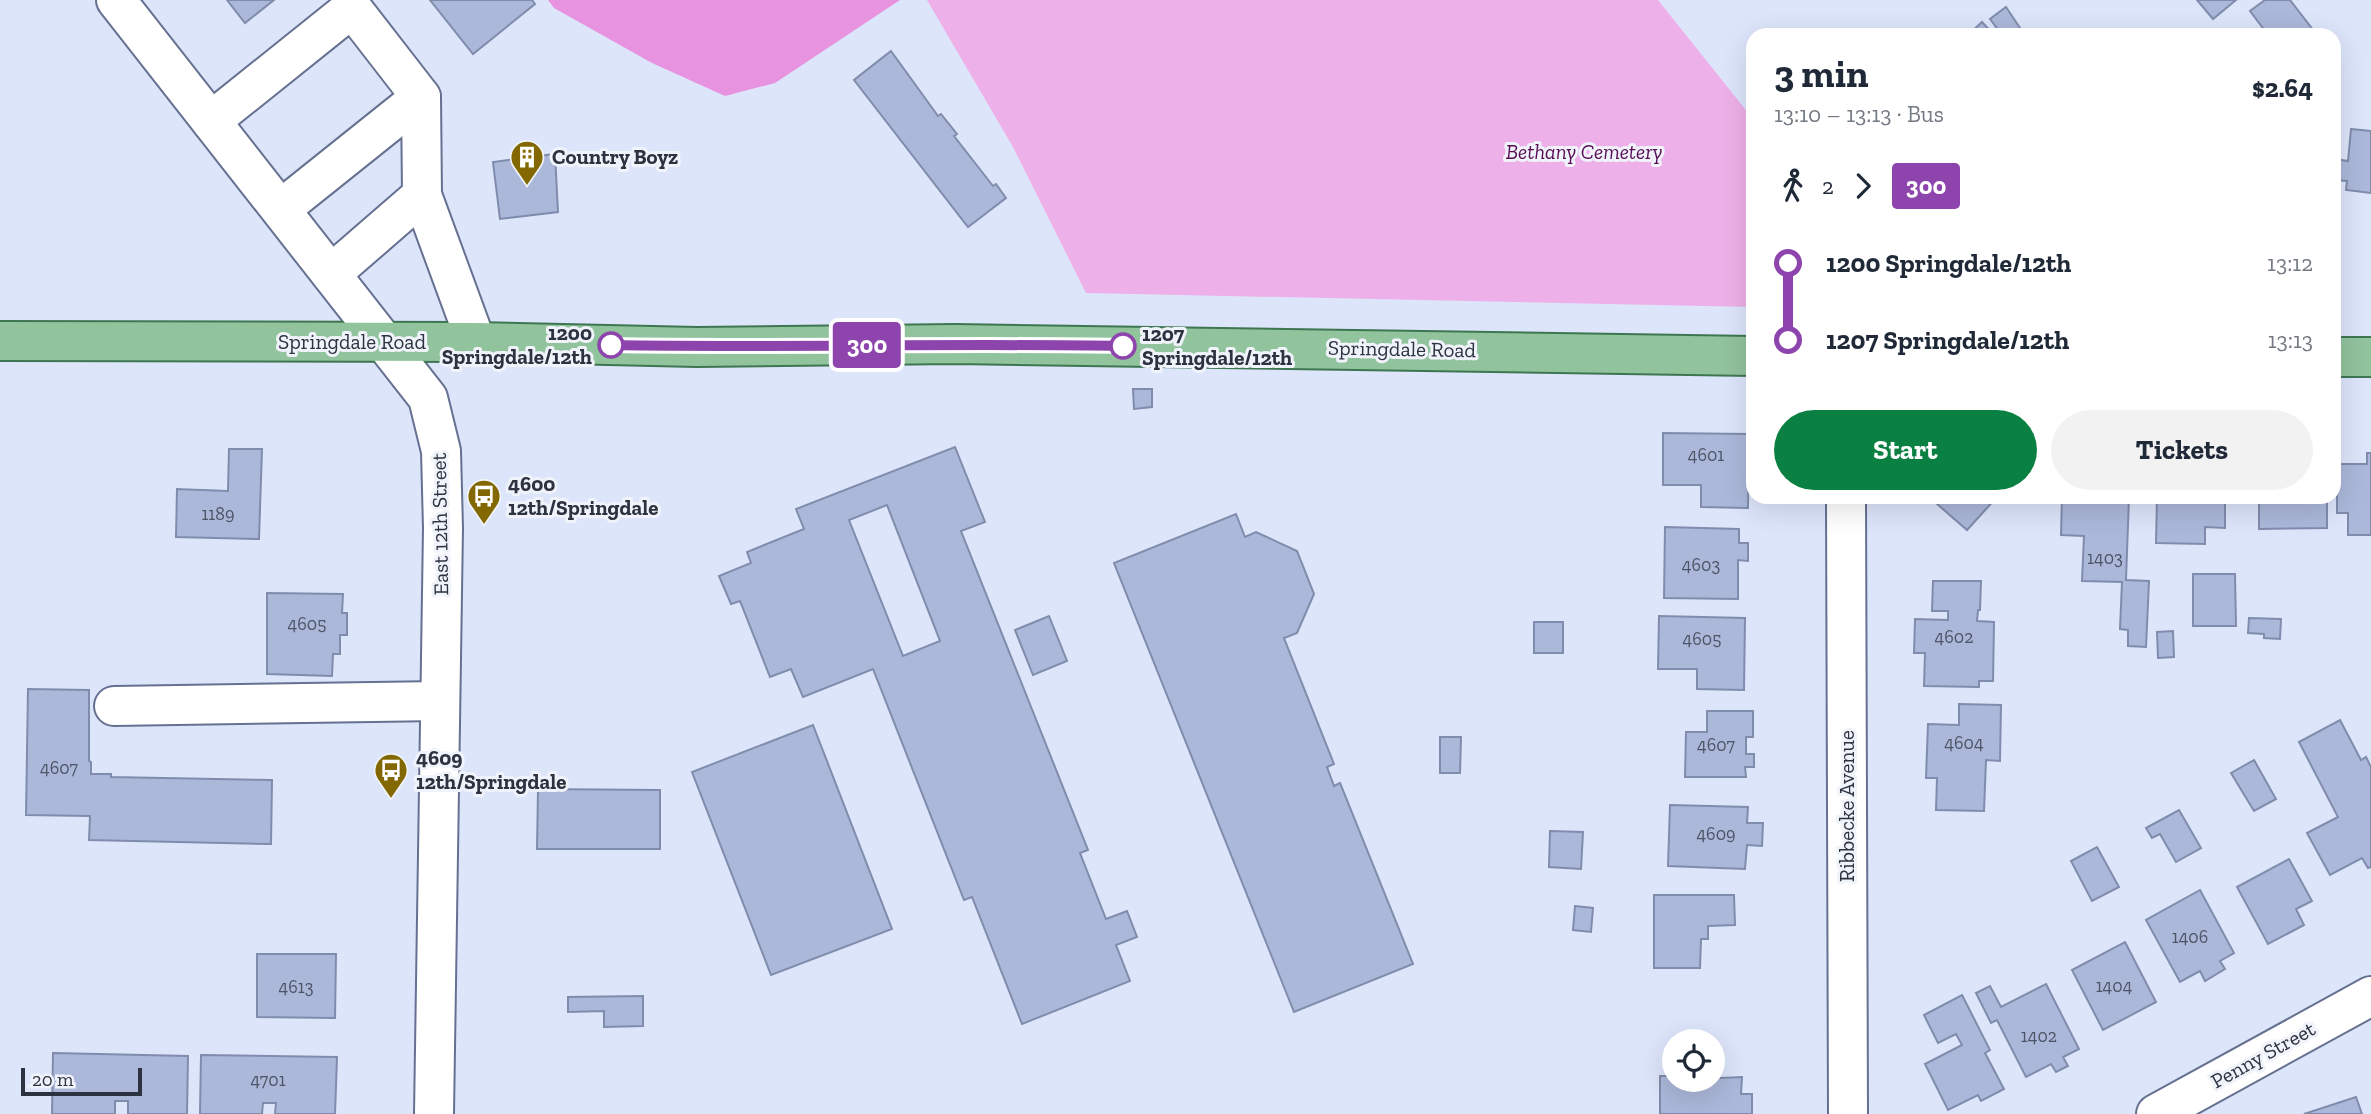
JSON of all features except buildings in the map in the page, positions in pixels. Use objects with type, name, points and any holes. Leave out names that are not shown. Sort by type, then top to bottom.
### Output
[{"type":"main road","name":"Springdale Road","points":[[0,341],[476,342],[697,347],[955,344],[1746,356]]},
{"type":"main road","points":[[2341,357],[2371,357]]},
{"type":"street","name":"East 12th Street","points":[[116,0],[428,398],[440,451],[443,528],[434,1114]]},
{"type":"street","points":[[211,121],[352,8],[421,97],[422,195],[476,342]]},
{"type":"street","points":[[281,209],[421,97]]},
{"type":"street","points":[[331,274],[422,195]]},
{"type":"street","name":"Ribbecke Avenue","points":[[1846,504],[1848,1114]]},
{"type":"street","points":[[114,706],[440,701]]},
{"type":"street","name":"Penny Street","points":[[2156,1114],[2371,996]]},
{"type":"green space","name":"Bethany Cemetery","points":[[927,0],[1658,0],[1746,110],[1746,307],[1086,293],[1013,147]]},
{"type":"shaded area","points":[[548,0],[900,0],[775,83],[725,96],[652,63],[554,8]]},
{"type":"bus line","name":"300","points":[[611,345],[1123,346]]},
{"type":"place","name":"Country Boyz","points":[[527,187]]},
{"type":"place","name":"1200 Springdale/12th","points":[[611,345]]},
{"type":"place","name":"1207 Springdale/12th","points":[[1123,346]]},
{"type":"place","name":"4600 12th/Springdale","points":[[484,526]]},
{"type":"place","name":"4609 12th/Springdale","points":[[391,800]]}]
